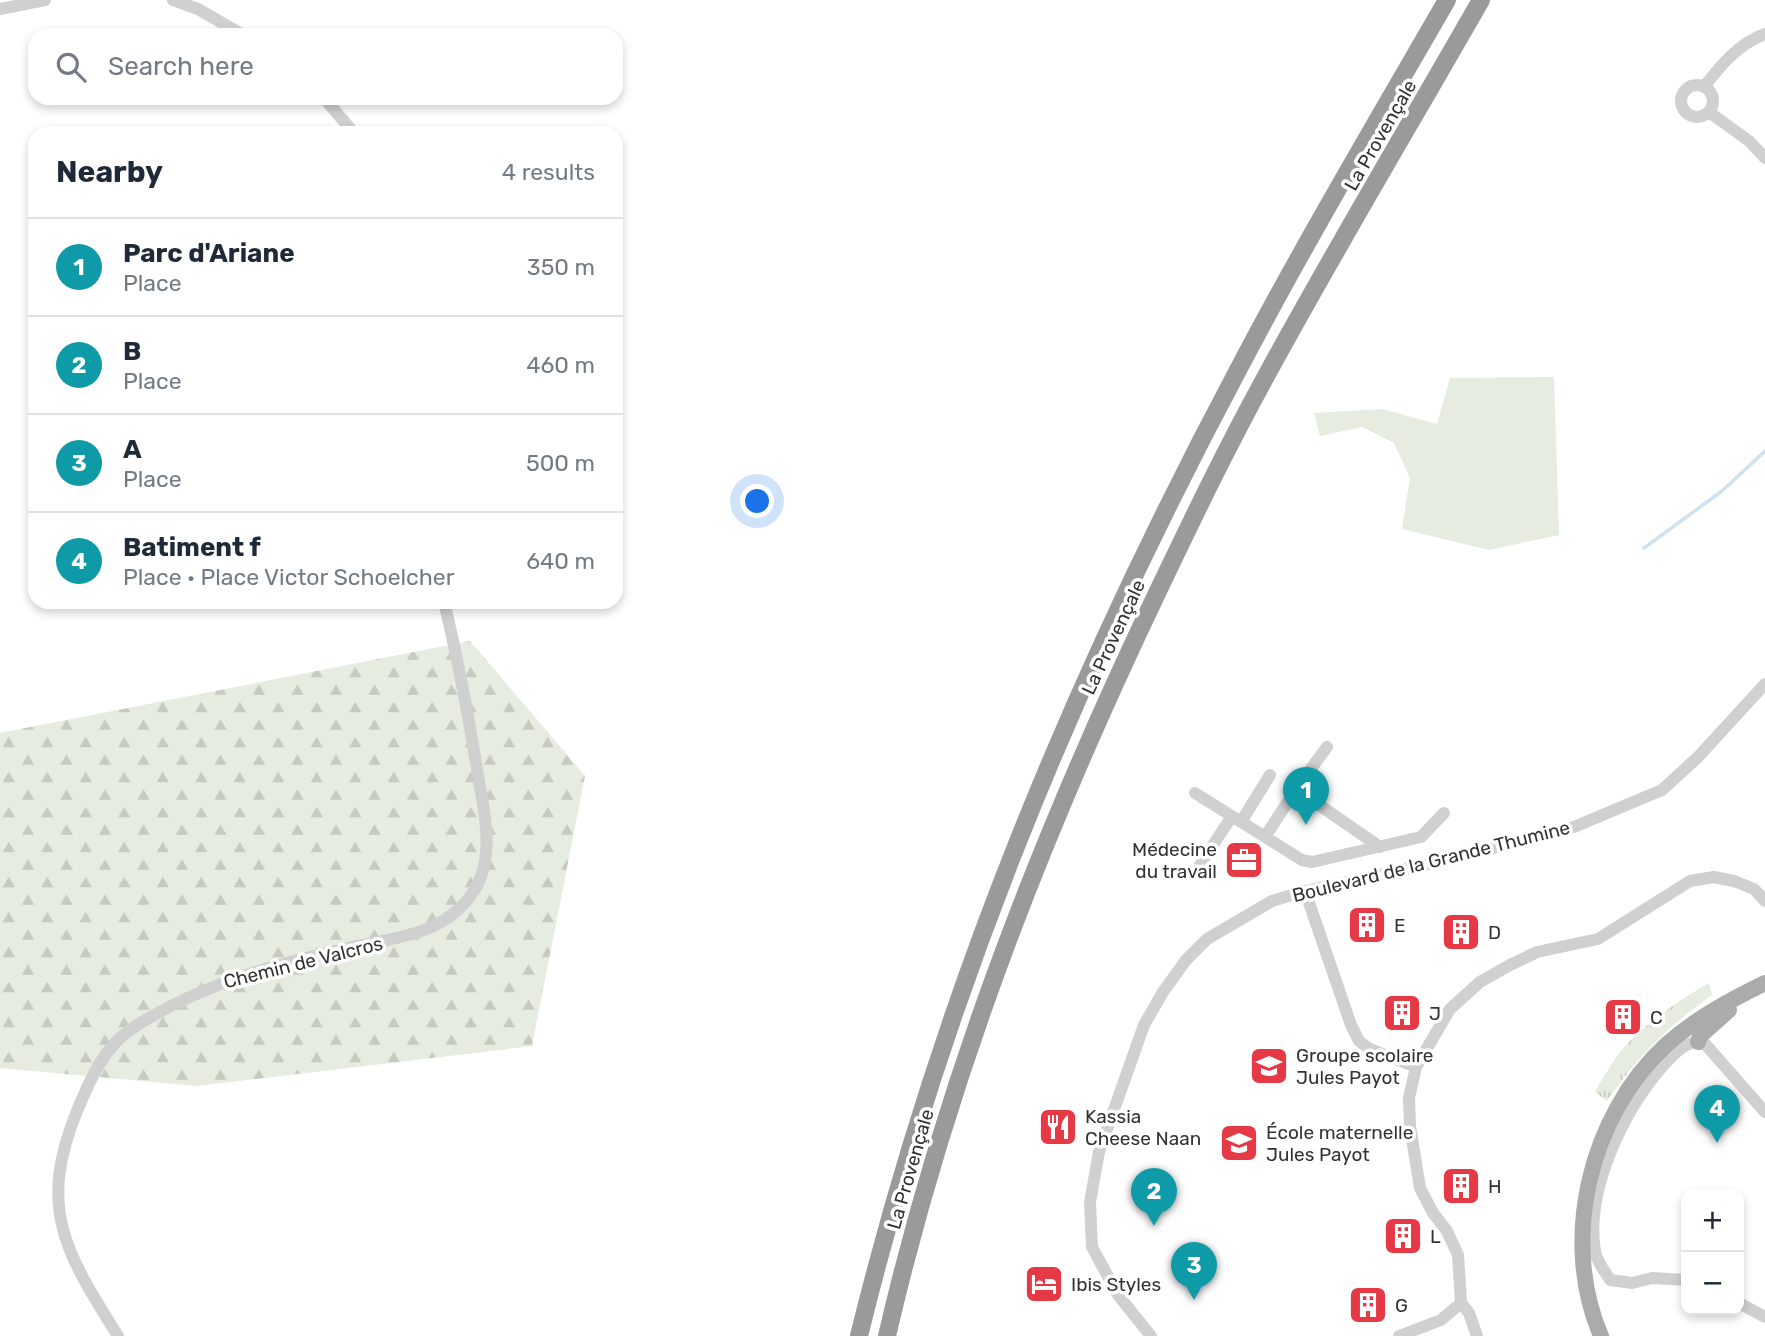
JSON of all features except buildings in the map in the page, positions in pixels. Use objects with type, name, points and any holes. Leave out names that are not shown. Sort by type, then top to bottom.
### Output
[{"type":"highway","name":"La Provençale","points":[[859,1336],[909,1147],[939,1054],[983,930],[1053,753],[1139,564],[1237,371],[1447,0]]},
{"type":"highway","name":"La Provençale","points":[[887,1336],[926,1181],[976,1027],[1028,885],[1079,761],[1199,506],[1265,378],[1480,0]]},
{"type":"main road","points":[[1702,1044],[1700,1036],[1718,1018],[1765,983]]},
{"type":"main road","points":[[1601,1336],[1587,1294],[1582,1230],[1588,1187],[1609,1124],[1639,1075],[1665,1046],[1708,1013],[1765,983]]},
{"type":"street","points":[[0,9],[45,0]]},
{"type":"street","points":[[173,0],[198,9],[231,28]]},
{"type":"street","points":[[1704,87],[1731,55],[1749,41],[1765,34]]},
{"type":"street","points":[[1690,87],[1704,87],[1711,93],[1713,100],[1709,112],[1703,116],[1689,115],[1681,104],[1684,92],[1690,87]]},
{"type":"street","points":[[330,105],[348,126]]},
{"type":"street","points":[[1709,112],[1749,141],[1765,158]]},
{"type":"street","name":"Chemin de Valcros","points":[[118,1336],[71,1256],[61,1225],[58,1187],[60,1164],[69,1131],[86,1088],[117,1041],[150,1017],[210,986],[253,972],[350,948],[409,937],[439,924],[464,904],[475,890],[485,867],[487,831],[461,671],[446,609]]},
{"type":"street","name":"Boulevard de la Grande Thumine","points":[[1151,1336],[1118,1295],[1092,1247],[1090,1202],[1099,1152],[1144,1025],[1186,960],[1207,939],[1272,901],[1305,891],[1456,859],[1574,827],[1662,790],[1698,757],[1765,684]]},
{"type":"street","points":[[1265,837],[1327,747]]},
{"type":"street","points":[[1199,865],[1270,775]]},
{"type":"street","points":[[1296,789],[1380,847]]},
{"type":"street","points":[[1195,793],[1302,860],[1312,862],[1421,837],[1444,813]]},
{"type":"street","points":[[1477,1336],[1469,1313],[1461,1303],[1458,1255],[1447,1231],[1433,1213],[1420,1188],[1410,1126],[1409,1098],[1416,1067],[1450,1009],[1480,982],[1537,952],[1598,939],[1690,881],[1714,877],[1734,881],[1754,889],[1765,901]]},
{"type":"street","points":[[1305,891],[1351,1025],[1359,1041],[1370,1049],[1416,1067]]},
{"type":"street","points":[[1681,1280],[1652,1278],[1632,1283],[1609,1280],[1595,1253],[1597,1205],[1606,1164],[1624,1121],[1644,1088],[1688,1043],[1702,1044],[1765,1112]]},
{"type":"street","points":[[1399,1336],[1441,1320],[1461,1303]]},
{"type":"street","points":[[1744,1306],[1765,1317]]},
{"type":"green space","points":[[1554,377],[1559,535],[1489,550],[1402,529],[1410,478],[1394,443],[1362,427],[1320,436],[1314,413],[1382,409],[1437,424],[1450,378]]},
{"type":"green space","points":[[470,641],[585,776],[532,1046],[197,1086],[0,1068],[0,733]]},
{"type":"green space","points":[[1709,983],[1712,995],[1654,1043],[1607,1101],[1595,1092],[1615,1059],[1635,1036],[1670,1007]]},
{"type":"waterway","points":[[1644,548],[1722,491],[1765,451]]},
{"type":"place","name":"Parc d'Ariane","points":[[1306,825]]},
{"type":"place","name":"Médecine du travail","points":[[1244,860]]},
{"type":"place","name":"E","points":[[1367,925]]},
{"type":"place","name":"D","points":[[1461,932]]},
{"type":"place","name":"J","points":[[1402,1013]]},
{"type":"place","name":"C","points":[[1623,1017]]},
{"type":"place","name":"Groupe scolaire Jules Payot","points":[[1269,1066]]},
{"type":"place","name":"Kassia Cheese Naan","points":[[1058,1127]]},
{"type":"place","name":"École maternelle Jules Payot","points":[[1239,1143]]},
{"type":"place","name":"Batiment f","points":[[1717,1143]]},
{"type":"place","name":"H","points":[[1461,1186]]},
{"type":"place","name":"B","points":[[1154,1226]]},
{"type":"place","name":"L","points":[[1403,1236]]},
{"type":"place","name":"Ibis Styles","points":[[1044,1284]]},
{"type":"place","name":"A","points":[[1194,1300]]},
{"type":"place","name":"G","points":[[1368,1305]]}]
